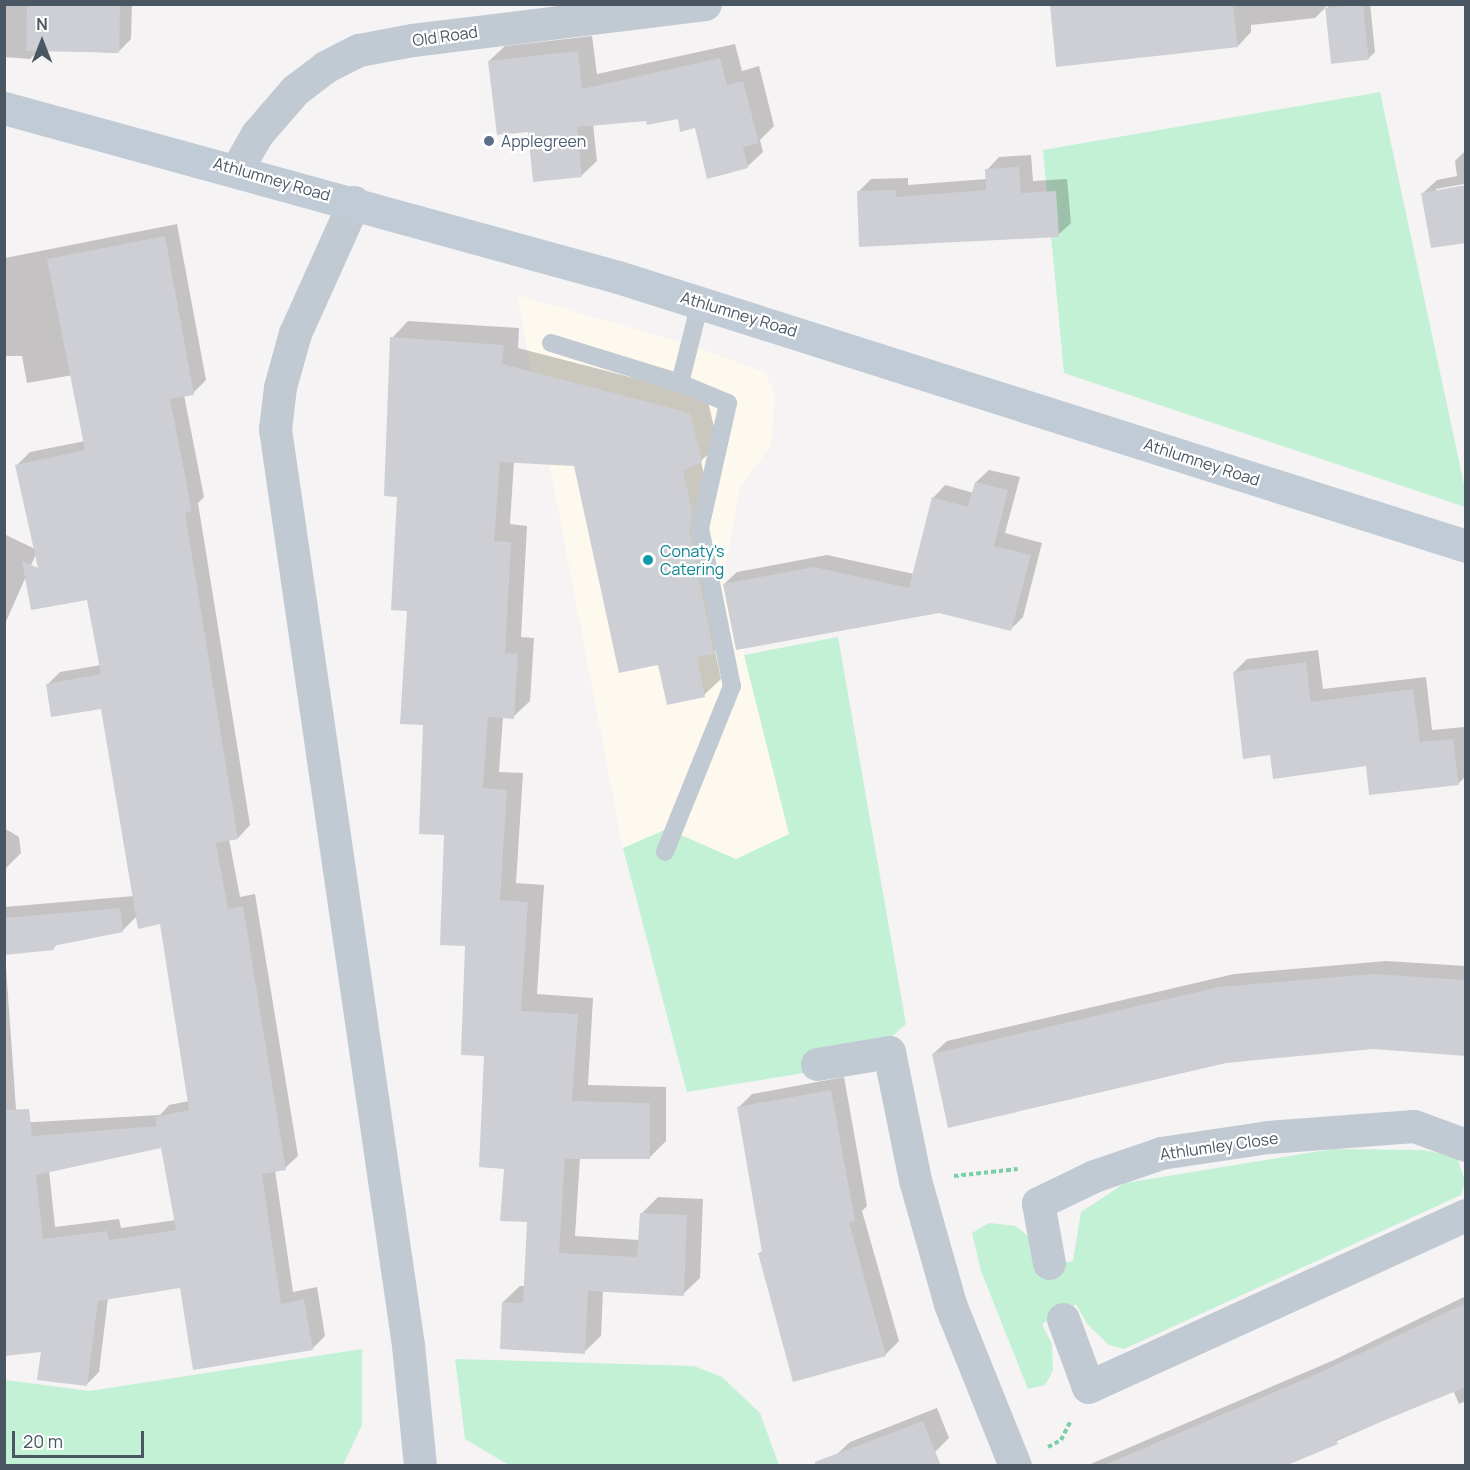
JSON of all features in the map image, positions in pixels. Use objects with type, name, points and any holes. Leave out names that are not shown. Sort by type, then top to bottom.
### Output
[{"type":"main road","name":"Athlumney Road","points":[[4,108],[237,169],[700,303],[1466,546]]},
{"type":"street","name":"Old Road","points":[[237,169],[257,134],[295,90],[324,67],[359,50],[536,14],[705,4]]},
{"type":"street","points":[[354,202],[295,333],[280,387],[275,429],[408,1345],[420,1466]]},
{"type":"street","points":[[817,1064],[889,1052],[915,1180],[950,1304],[1015,1465]]},
{"type":"street","name":"Athlumley Close","points":[[1038,1203],[1094,1176],[1161,1154],[1268,1137],[1414,1126],[1466,1145]]},
{"type":"street","points":[[1038,1203],[1049,1263]]},
{"type":"street","points":[[1063,1318],[1088,1387],[1466,1215]]},
{"type":"lane","points":[[680,383],[700,303]]},
{"type":"lane","points":[[551,343],[680,383],[728,404],[700,528],[732,686],[666,852]]},
{"type":"path","points":[[915,1180],[1017,1168],[1038,1203]]},
{"type":"path","points":[[1015,1465],[1061,1440],[1088,1387]]},
{"type":"shaded area","points":[[517,295],[690,345],[766,373],[775,398],[771,445],[740,488],[724,574],[789,834],[736,860],[667,829],[623,848]]},
{"type":"green space","points":[[1380,92],[1465,489],[1465,507],[1064,373],[1043,150]]},
{"type":"green space","points":[[838,637],[906,1024],[860,1064],[687,1092],[623,848],[667,829],[736,859],[789,834],[744,655]]},
{"type":"green space","points":[[1333,1149],[1424,1150],[1457,1157],[1465,1181],[1461,1195],[1124,1349],[1109,1345],[1087,1324],[1076,1304],[1042,1324],[1052,1344],[1053,1371],[1045,1385],[1028,1389],[981,1271],[972,1233],[989,1223],[1016,1226],[1038,1245],[1041,1267],[1073,1261],[1081,1212],[1125,1183]]},
{"type":"green space","points":[[362,1349],[362,1425],[343,1465],[5,1465],[5,1380],[90,1391]]},
{"type":"green space","points":[[455,1359],[694,1366],[722,1377],[760,1413],[779,1465],[509,1465],[465,1439]]},
{"type":"building","points":[[27,4],[120,6],[119,53],[26,51]]},
{"type":"building","points":[[1050,4],[1233,5],[1238,47],[1056,67]]},
{"type":"building","points":[[1363,4],[1369,60],[1331,64],[1325,8]]},
{"type":"building","points":[[578,51],[582,89],[720,58],[727,85],[743,81],[759,143],[743,147],[748,168],[707,179],[695,128],[680,132],[678,119],[647,125],[646,121],[577,127],[582,177],[533,182],[528,132],[497,135],[488,61]]},
{"type":"building","points":[[1019,167],[1021,193],[1056,191],[1059,237],[859,247],[857,191],[896,190],[896,197],[986,190],[985,169]]},
{"type":"building","points":[[1466,185],[1466,243],[1431,248],[1421,193]]},
{"type":"building","points":[[165,236],[194,395],[170,399],[192,511],[185,513],[238,839],[216,843],[228,909],[243,906],[286,1170],[262,1174],[281,1304],[304,1299],[313,1350],[193,1370],[180,1288],[98,1301],[87,1386],[37,1380],[41,1352],[4,1356],[4,1110],[29,1109],[32,1136],[157,1126],[155,1117],[189,1110],[160,924],[138,929],[101,709],[51,717],[46,684],[101,674],[87,600],[31,610],[22,561],[38,568],[15,465],[85,450],[47,259]],"holes":[[[161,1148],[176,1230],[109,1240],[107,1231],[43,1239],[36,1175]]]},
{"type":"building","points":[[390,337],[504,345],[502,364],[690,413],[702,462],[683,471],[692,511],[689,530],[714,654],[697,657],[705,697],[667,705],[658,665],[619,673],[574,466],[500,462],[494,541],[511,542],[505,653],[518,654],[514,719],[488,717],[483,788],[507,790],[500,900],[528,902],[521,1011],[578,1014],[572,1101],[650,1103],[650,1159],[565,1159],[559,1253],[637,1257],[640,1213],[687,1215],[684,1296],[588,1291],[585,1354],[500,1349],[502,1302],[523,1303],[527,1222],[500,1221],[504,1169],[479,1167],[484,1056],[461,1055],[465,946],[440,945],[444,835],[419,834],[423,725],[400,724],[407,611],[391,610],[397,497],[384,496]]},
{"type":"building","points":[[975,482],[1008,490],[994,546],[1031,555],[1011,631],[939,613],[736,650],[723,584],[814,567],[909,588],[932,497],[968,507]]},
{"type":"building","points":[[1306,662],[1311,702],[1413,689],[1420,742],[1453,739],[1459,785],[1369,795],[1366,766],[1273,779],[1270,755],[1243,759],[1233,672]]},
{"type":"building","points":[[120,908],[123,932],[53,946],[54,950],[4,955],[4,918]]},
{"type":"building","points":[[1372,974],[1466,980],[1466,1056],[1373,1049],[1226,1063],[948,1128],[932,1054],[1219,987]]},
{"type":"building","points":[[831,1090],[855,1221],[849,1222],[886,1356],[793,1382],[758,1253],[762,1252],[737,1107]]},
{"type":"building","points":[[1466,1303],[1466,1387],[1336,1440],[1338,1444],[1285,1466],[1102,1466],[1319,1373]]},
{"type":"building","points":[[923,1421],[941,1466],[815,1466],[815,1462]]},
{"type":"place","name":"Applegreen","points":[[489,141]]},
{"type":"place","name":"Conaty's Catering","points":[[648,560]]}]
